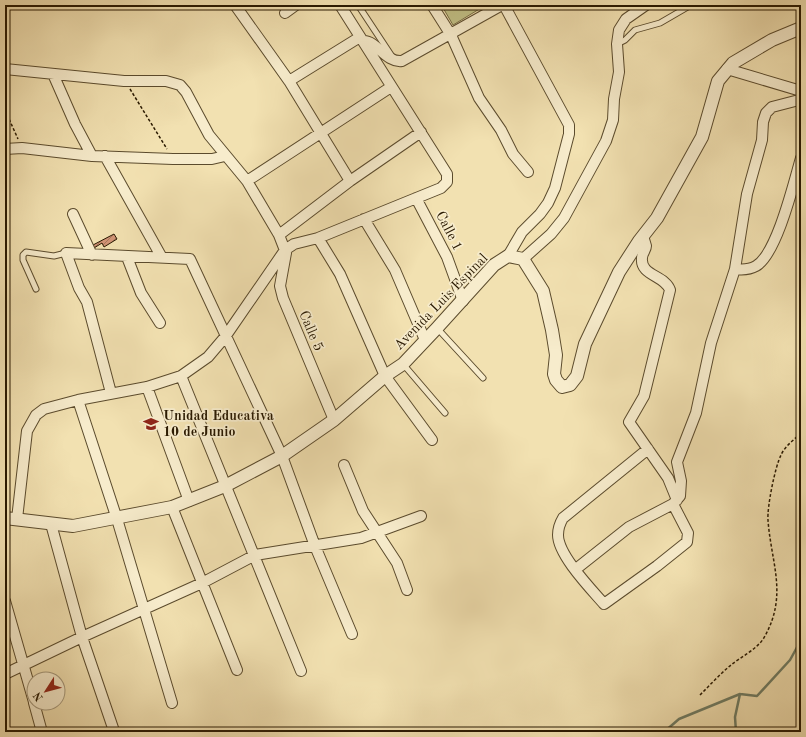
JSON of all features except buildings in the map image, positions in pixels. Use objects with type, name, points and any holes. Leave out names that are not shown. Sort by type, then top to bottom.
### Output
[{"type":"street","points":[[235,5],[289,81],[350,181]]},
{"type":"street","points":[[285,13],[296,5]]},
{"type":"street","points":[[11,519],[27,431],[30,422],[36,415],[44,409],[78,400],[147,387],[181,376],[208,357],[225,337],[286,250],[294,244],[318,238],[441,188],[447,182],[447,174],[340,5]]},
{"type":"street","points":[[432,5],[450,34],[479,98],[501,130],[513,154],[528,172]]},
{"type":"street","points":[[362,39],[370,42],[393,59],[402,61],[503,5],[569,125],[569,134],[555,188],[548,203],[540,214],[522,232],[508,256]]},
{"type":"street","points":[[646,5],[621,24],[617,44],[619,72],[614,99],[613,120],[606,141],[564,218],[551,234],[523,259],[543,292],[554,342],[556,380],[562,387],[570,385],[576,376],[585,344],[601,307],[619,272],[657,218],[702,137],[718,81],[733,63],[772,40],[801,28]]},
{"type":"street","points":[[289,81],[362,39]]},
{"type":"street","points":[[5,69],[124,81],[166,81],[180,85],[186,92],[209,135],[247,181],[286,250]]},
{"type":"street","points":[[727,69],[801,91]]},
{"type":"street","points":[[53,74],[92,156]]},
{"type":"street","points":[[247,181],[391,87]]},
{"type":"street","points":[[576,569],[629,527],[675,502],[680,496],[682,487],[677,462],[696,414],[710,343],[735,269],[747,194],[762,140],[762,122],[766,113],[772,107],[799,100],[801,98]]},
{"type":"street","points":[[279,236],[350,181],[421,132]]},
{"type":"street","points":[[5,149],[22,148],[92,156],[173,159],[212,159],[225,156]]},
{"type":"street","points":[[104,156],[161,256]]},
{"type":"street","points":[[735,269],[749,269],[756,266],[768,253],[783,217],[801,158]]},
{"type":"street","name":"Calle 1","points":[[416,198],[447,257],[463,300]]},
{"type":"street","points":[[73,214],[92,255]]},
{"type":"street","points":[[364,219],[395,270],[425,340]]},
{"type":"street","points":[[643,236],[646,246],[642,258],[644,267],[648,272],[665,281],[670,290],[644,396],[630,422],[668,478],[675,502],[688,533],[687,542],[657,566],[604,604],[562,550],[558,537],[559,525],[563,518],[648,449]]},
{"type":"street","points":[[318,238],[340,274],[385,376],[432,440]]},
{"type":"street","name":"Calle 5","points":[[286,250],[280,286],[283,298],[334,420]]},
{"type":"street","points":[[111,394],[87,302],[79,288],[66,253],[127,257],[161,256],[190,259],[225,337],[282,456],[316,546],[352,634]]},
{"type":"street","name":"Avenida Luis Espinal","points":[[11,519],[73,526],[117,519],[172,507],[225,486],[282,456],[334,420],[385,376],[403,364],[494,265],[508,256],[523,259]]},
{"type":"street","points":[[127,257],[140,293],[160,323]]},
{"type":"street","points":[[181,376],[302,671]]},
{"type":"street","points":[[147,387],[189,501]]},
{"type":"street","points":[[78,400],[117,519],[172,703]]},
{"type":"street","points":[[344,465],[364,511],[396,563],[407,590]]},
{"type":"street","points":[[172,507],[237,670]]},
{"type":"street","points":[[5,674],[82,637],[202,583],[255,555],[361,538],[421,516]]},
{"type":"street","points":[[50,524],[82,637],[113,728]]},
{"type":"street","points":[[5,601],[26,673]]},
{"type":"street","points":[[36,711],[42,732]]},
{"type":"lane","points":[[358,5],[389,50],[393,59]]},
{"type":"lane","points":[[617,44],[625,40],[636,30],[660,23],[691,5]]},
{"type":"lane","points":[[36,289],[23,260],[23,255],[26,252],[54,256],[66,253]]},
{"type":"lane","points":[[437,328],[483,378]]},
{"type":"lane","points":[[403,364],[445,412]]},
{"type":"path","points":[[124,81],[173,159]]},
{"type":"path","points":[[5,110],[22,148]]},
{"type":"path","points":[[700,695],[730,666],[757,646],[767,632],[774,610],[778,582],[768,511],[780,456],[786,447],[801,433]]},
{"type":"shaded area","points":[[486,5],[453,25],[442,6]]},
{"type":"waterway","points":[[664,732],[679,719],[740,694],[757,696],[790,660],[801,640]]},
{"type":"waterway","points":[[736,732],[735,717],[740,694]]},
{"type":"place","name":"Unidad Educativa 10 de Junio","points":[[151,424]]}]
